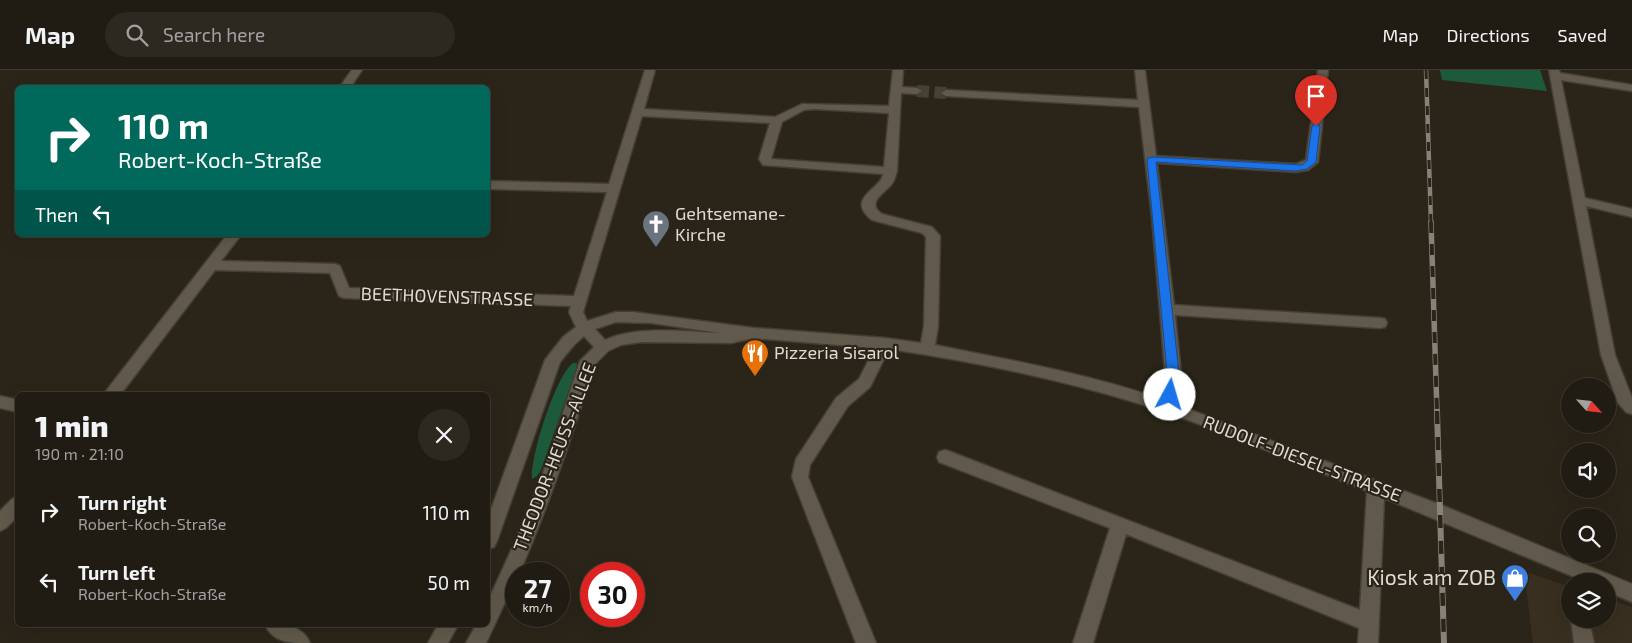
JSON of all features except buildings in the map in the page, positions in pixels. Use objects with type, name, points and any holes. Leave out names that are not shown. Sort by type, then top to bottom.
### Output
[{"type":"street","points":[[346,85],[357,70]]},
{"type":"street","name":"THEODOR-HEUSS-ALLEE","points":[[490,617],[524,542],[548,482],[585,368],[588,361],[604,347],[580,321],[576,312],[650,70]]},
{"type":"street","points":[[898,70],[891,171],[887,183],[871,194],[868,199],[872,214],[877,217],[927,230],[933,236],[931,326],[927,348]]},
{"type":"street","points":[[1140,70],[1152,159],[1174,383],[1166,407]]},
{"type":"street","points":[[1152,159],[1304,167],[1312,162],[1322,70]]},
{"type":"street","points":[[1632,88],[1555,73],[1608,355],[1626,403],[1632,408]]},
{"type":"street","points":[[896,90],[918,91]]},
{"type":"street","points":[[946,93],[1145,104]]},
{"type":"street","points":[[637,112],[777,120],[802,108],[814,106],[895,110]]},
{"type":"street","points":[[777,120],[765,159],[767,162],[891,171]]},
{"type":"street","points":[[490,185],[614,188]]},
{"type":"street","points":[[1579,200],[1632,213]]},
{"type":"street","points":[[113,392],[232,237]]},
{"type":"street","name":"BEETHOVENSTRASSE","points":[[211,265],[335,269],[344,293],[579,301]]},
{"type":"street","points":[[1167,310],[1380,323]]},
{"type":"street","name":"RUDOLF-DIESEL-STRASSE","points":[[585,327],[604,319],[633,316],[734,328],[754,333],[885,343],[927,348],[1085,383],[1166,407],[1481,528],[1570,573]]},
{"type":"street","name":"THEODOR-HEUSS-ALLEE","points":[[490,534],[553,360],[563,346],[585,327]]},
{"type":"street","name":"RUDOLF-DIESEL-STRASSE","points":[[604,347],[627,338],[731,338],[754,333]]},
{"type":"street","points":[[866,643],[800,477],[802,464],[807,456],[842,402],[865,383],[885,343]]},
{"type":"street","points":[[0,402],[15,405]]},
{"type":"street","points":[[945,456],[1369,622]]},
{"type":"street","points":[[1368,643],[1376,488]]},
{"type":"street","points":[[0,523],[15,507]]},
{"type":"street","points":[[1083,643],[1120,524]]},
{"type":"street","points":[[1616,586],[1632,593]]},
{"type":"street","points":[[279,627],[300,643]]},
{"type":"street","points":[[438,643],[447,627]]},
{"type":"street","points":[[476,643],[485,627]]},
{"type":"street","points":[[1582,628],[1584,643]]},
{"type":"shaded area","points":[[1524,571],[1561,584],[1561,628],[1616,628],[1616,602],[1632,607],[1632,643],[1533,643]]},
{"type":"green space","points":[[1440,70],[1540,70],[1547,91],[1442,80]]},
{"type":"green space","points":[[573,363],[577,363],[576,370],[541,470],[532,479],[535,453],[545,417],[559,383]]},
{"type":"tunnel","points":[[917,91],[946,93]]},
{"type":"railway","points":[[1426,70],[1431,223]]},
{"type":"railway","points":[[1431,222],[1437,412]]},
{"type":"railway","points":[[1437,411],[1444,643]]},
{"type":"place","name":"Gehtsemane- Kirche","points":[[656,248]]},
{"type":"place","name":"Pizzeria Sisarol","points":[[755,377]]},
{"type":"place","name":"Kiosk am ZOB","points":[[1515,602]]},
{"type":"route","points":[[1170,395],[1174,383],[1152,159],[1304,167],[1312,162],[1316,126]]}]
